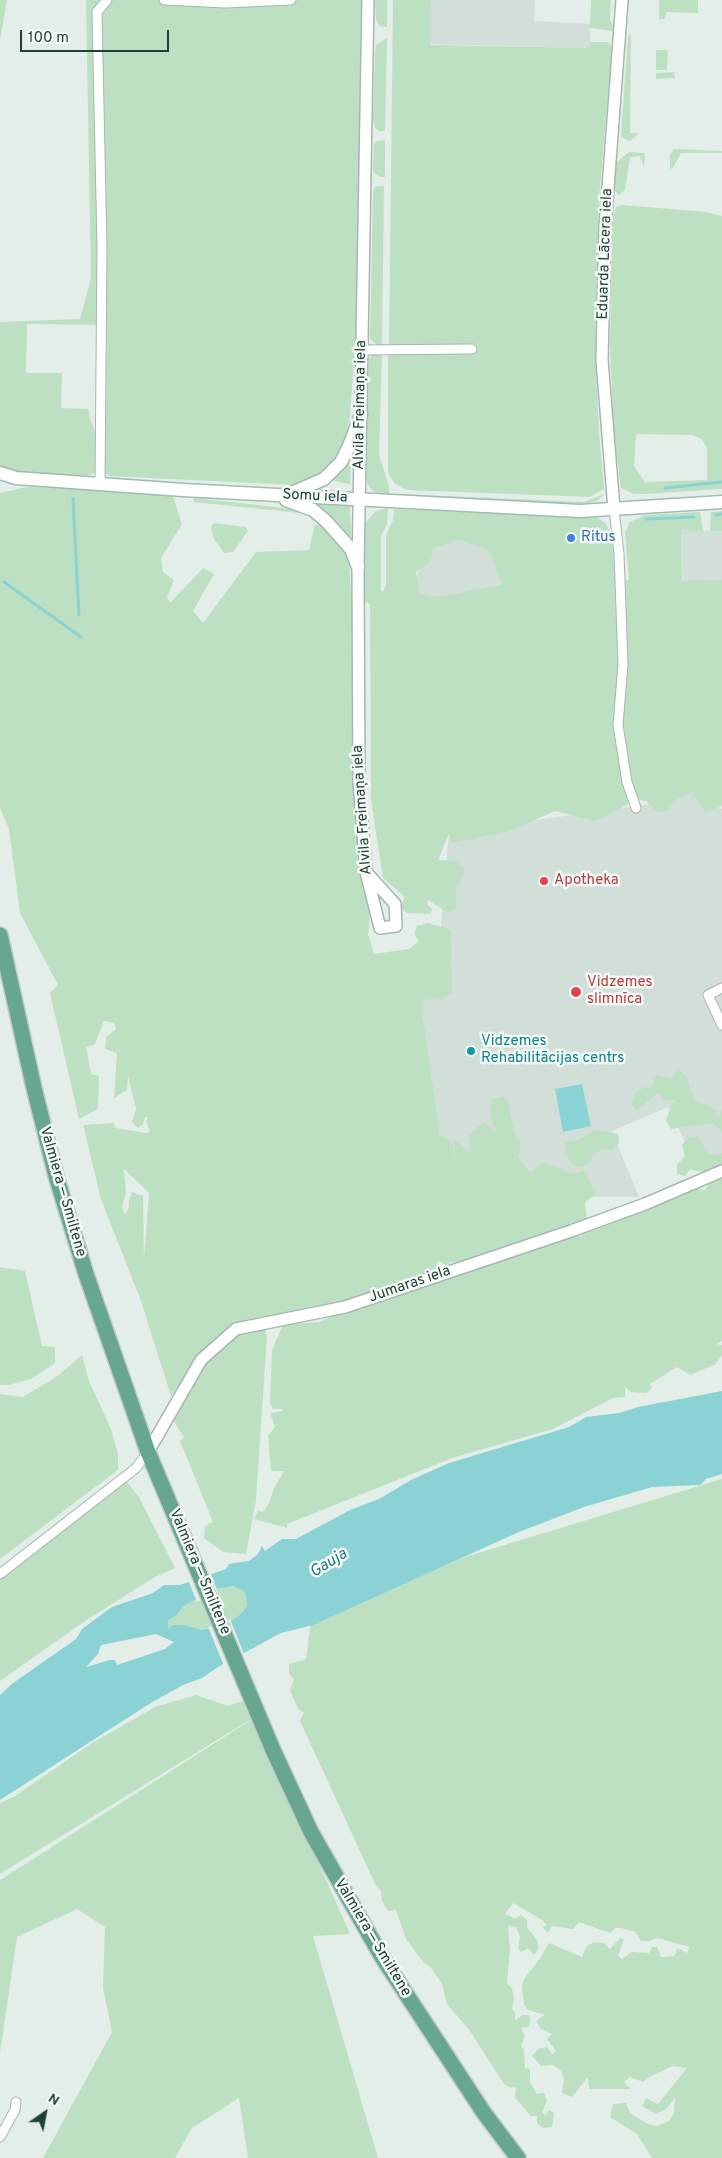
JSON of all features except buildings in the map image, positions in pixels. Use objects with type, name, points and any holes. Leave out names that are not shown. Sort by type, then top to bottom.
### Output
[{"type":"main road","points":[[285,496],[324,479],[340,462],[349,446],[360,415]]},
{"type":"main road","points":[[0,473],[16,478]]},
{"type":"main road","name":"Somu iela","points":[[16,478],[285,496],[580,510],[722,502]]},
{"type":"main road","points":[[0,484],[16,478]]},
{"type":"main road","points":[[251,493],[295,503],[313,510],[340,534],[352,550],[358,567]]},
{"type":"main road","name":"Valmiera — Smiltene","points":[[0,935],[34,1088],[56,1176],[86,1274],[148,1452],[253,1702],[311,1832],[345,1895],[382,1957],[479,2105],[518,2158]]},
{"type":"street","points":[[100,483],[102,248],[97,12],[107,0]]},
{"type":"street","points":[[164,0],[225,3],[290,0]]},
{"type":"street","name":"Alvila Freimaņa iela","points":[[366,872],[395,904],[396,926],[380,928],[366,872],[359,781],[358,567],[368,0]]},
{"type":"street","name":"Eduarda Lācera iela","points":[[614,509],[602,360],[605,228],[622,0]]},
{"type":"street","points":[[361,350],[472,350]]},
{"type":"street","points":[[614,509],[619,554],[623,664],[618,726],[627,782],[636,808]]},
{"type":"street","points":[[722,988],[708,995],[722,1024]]},
{"type":"street","name":"Jumaras iela","points":[[148,1452],[201,1360],[236,1329],[345,1307],[645,1204],[722,1170]]},
{"type":"street","points":[[0,1574],[136,1468],[148,1452]]},
{"type":"street","points":[[0,2137],[15,2110],[16,2102]]},
{"type":"shaded area","points":[[421,0],[535,0],[534,21],[590,24],[590,48],[421,44]]},
{"type":"shaded area","points":[[681,530],[722,531],[722,614],[683,596]]},
{"type":"shaded area","points":[[459,540],[489,551],[503,587],[460,629],[410,591],[428,551]]},
{"type":"shaded area","name":"Vidzemes slimnīca","points":[[693,793],[722,809],[722,1161],[701,1175],[668,1107],[612,1131],[639,1197],[460,1196],[440,1137],[422,1008],[423,1000],[436,984],[449,832],[674,801]]},
{"type":"green space","points":[[0,0],[7,0],[0,41]]},
{"type":"green space","points":[[86,0],[361,0],[358,308],[350,414],[346,446],[335,462],[313,480],[294,485],[108,476],[104,472],[107,325],[27,324],[26,373],[62,373],[61,408],[89,409],[89,415],[98,441],[95,473],[86,476],[23,472],[0,467],[0,322],[80,319],[91,278]]},
{"type":"green space","points":[[375,0],[387,0],[387,27],[380,26],[376,20]]},
{"type":"green space","points":[[393,0],[431,0],[430,45],[590,48],[590,42],[608,42],[612,47],[599,199],[595,350],[604,489],[590,497],[407,490],[395,484],[388,473],[388,353],[451,354],[453,346],[389,348]]},
{"type":"green space","points":[[591,0],[611,0],[610,20],[614,27],[612,31],[590,28]]},
{"type":"green space","points":[[659,0],[698,0],[698,13],[666,12],[665,19],[659,19]]},
{"type":"green space","points":[[631,35],[630,133],[639,133],[630,141],[621,137],[628,36]]},
{"type":"green space","points":[[387,38],[385,131],[379,131],[375,128],[373,119],[375,53],[376,45]]},
{"type":"green space","points":[[656,50],[668,50],[667,70],[656,70]]},
{"type":"green space","points":[[674,72],[675,78],[656,79],[656,73]]},
{"type":"green space","points":[[385,140],[385,177],[380,177],[373,172],[374,145],[376,141]]},
{"type":"green space","points":[[673,149],[722,151],[722,153],[681,153],[673,168],[670,169],[670,154]]},
{"type":"green space","points":[[629,152],[645,153],[644,167],[640,156],[630,157],[625,190],[619,195],[614,190],[616,161]]},
{"type":"green space","points":[[384,186],[382,345],[377,345],[370,339],[373,194],[374,188]]},
{"type":"green space","points":[[622,205],[707,212],[722,216],[722,489],[634,494],[621,488],[614,434],[610,345],[612,218],[616,207]],"holes":[[[636,434],[692,435],[702,439],[707,448],[707,480],[645,482],[634,466]]]},
{"type":"green space","points":[[373,354],[382,354],[379,455],[389,486],[389,497],[373,491],[367,483],[366,475],[369,359]]},
{"type":"green space","points":[[346,462],[351,464],[350,484],[333,479]]},
{"type":"green space","points":[[27,487],[97,488],[173,496],[182,524],[161,558],[163,572],[174,580],[167,597],[170,603],[203,568],[214,574],[193,611],[203,623],[256,552],[309,550],[315,525],[320,525],[334,535],[349,555],[364,872],[370,914],[368,934],[374,954],[409,949],[419,941],[414,934],[417,926],[428,923],[451,930],[452,993],[444,998],[423,1000],[422,1008],[440,1136],[452,1142],[455,1165],[454,1139],[470,1153],[469,1135],[483,1123],[496,1131],[491,1118],[490,1100],[504,1096],[508,1101],[514,1133],[521,1144],[518,1157],[530,1173],[543,1162],[572,1174],[584,1171],[596,1194],[585,1202],[587,1222],[504,1252],[478,1254],[473,1260],[461,1263],[451,1262],[446,1265],[439,1261],[436,1263],[437,1272],[357,1304],[245,1322],[198,1357],[171,1396],[141,1301],[101,1199],[83,1125],[114,1123],[115,1128],[147,1133],[150,1131],[146,1121],[148,1117],[145,1117],[143,1124],[138,1128],[132,1122],[136,1109],[128,1076],[127,1090],[114,1098],[117,1053],[105,1049],[106,1037],[116,1029],[114,1023],[104,1021],[95,1044],[86,1047],[91,1074],[99,1076],[98,1109],[79,1119],[50,993],[58,985],[20,913],[9,829],[0,807],[0,493]],"holes":[[[124,1169],[149,1193],[144,1259],[143,1196],[132,1192],[125,1215],[122,1207],[126,1193]]]},
{"type":"green space","points":[[397,494],[584,502],[604,494],[598,500],[585,505],[395,496]]},
{"type":"green space","points":[[195,498],[284,508],[310,514],[193,502]]},
{"type":"green space","points":[[319,504],[350,506],[351,536],[348,538],[317,506]]},
{"type":"green space","points":[[388,508],[387,524],[381,536],[381,591],[383,592],[386,584],[386,536],[393,520],[394,509],[598,518],[605,523],[611,532],[616,581],[629,580],[625,532],[630,522],[645,515],[700,512],[703,531],[681,530],[682,581],[722,580],[722,806],[705,812],[693,793],[674,801],[667,811],[657,812],[646,801],[635,799],[595,821],[555,811],[510,831],[452,843],[449,833],[438,860],[455,861],[465,869],[456,891],[456,908],[447,912],[428,900],[427,904],[432,909],[431,914],[407,913],[400,907],[405,897],[383,878],[371,800],[370,604],[363,600],[365,523],[376,511]],"holes":[[[459,540],[489,551],[502,585],[438,597],[420,593],[416,572],[430,562],[433,549]]]},
{"type":"green space","points":[[722,511],[722,531],[710,531],[711,512]]},
{"type":"green space","points":[[214,523],[246,527],[248,531],[233,552],[224,553],[214,539],[211,527]]},
{"type":"green space","points":[[678,1068],[687,1078],[695,1102],[711,1107],[718,1113],[711,1119],[719,1117],[722,1110],[722,1131],[713,1123],[671,1129],[666,1120],[672,1104],[678,1099],[664,1101],[658,1093],[636,1111],[631,1102],[636,1092],[645,1087],[651,1088],[656,1075],[673,1079]]},
{"type":"green space","points":[[595,1130],[618,1134],[619,1143],[612,1150],[607,1150],[603,1147],[600,1152],[594,1152],[589,1164],[581,1167],[573,1166],[566,1154],[565,1142],[578,1140]]},
{"type":"green space","points":[[698,1136],[707,1152],[713,1155],[722,1153],[722,1168],[715,1171],[695,1171],[690,1169],[685,1176],[677,1174],[677,1165],[685,1156],[682,1145],[689,1137]]},
{"type":"green space","points":[[722,1172],[722,1341],[716,1344],[722,1345],[722,1355],[716,1364],[690,1375],[677,1367],[650,1384],[652,1388],[646,1393],[631,1392],[625,1387],[625,1397],[613,1398],[553,1429],[455,1457],[287,1524],[287,1528],[254,1519],[258,1510],[263,1512],[269,1503],[274,1488],[284,1471],[271,1471],[268,1436],[275,1427],[270,1413],[283,1411],[282,1409],[273,1409],[270,1403],[272,1350],[283,1325],[319,1322],[338,1314],[358,1309],[362,1310],[370,1303],[384,1301],[394,1294],[564,1240],[567,1235],[576,1231],[582,1239],[581,1231],[587,1229],[592,1231],[616,1222],[618,1216],[627,1212],[635,1215],[637,1210],[681,1195],[693,1188],[706,1190],[709,1178]]},
{"type":"green space","points":[[0,1267],[25,1271],[42,1346],[55,1347],[55,1363],[31,1379],[9,1385],[0,1385]]},
{"type":"green space","points":[[265,1328],[267,1336],[256,1500],[246,1554],[223,1552],[204,1538],[205,1526],[213,1522],[180,1441],[184,1437],[173,1420],[209,1355],[232,1337],[249,1329]]},
{"type":"green space","points":[[82,1355],[89,1381],[111,1429],[118,1453],[118,1470],[0,1559],[0,1394],[23,1397],[59,1375]]},
{"type":"green space","points":[[122,1476],[139,1497],[175,1568],[155,1577],[88,1619],[0,1681],[0,1568],[39,1541]]},
{"type":"green space","points":[[722,1479],[722,2158],[652,2158],[637,2134],[610,2117],[613,2104],[626,2103],[630,2113],[648,2124],[657,2126],[669,2121],[674,2113],[675,2098],[666,2109],[656,2114],[642,2106],[646,2098],[658,2104],[687,2068],[673,2066],[651,2076],[643,2082],[630,2077],[624,2082],[631,2089],[589,2089],[588,2077],[572,2097],[562,2093],[564,2079],[561,2071],[553,2065],[541,2066],[532,2056],[538,2049],[547,2047],[552,2054],[556,2051],[547,2039],[552,2034],[541,2029],[536,2021],[545,2015],[528,2010],[524,2005],[522,1987],[524,1979],[549,1943],[582,1957],[586,1947],[594,1942],[604,1943],[610,1949],[620,1938],[624,1939],[618,1956],[622,1959],[632,1952],[649,1953],[652,1947],[657,1947],[661,1957],[674,1956],[678,1948],[687,1953],[690,1947],[657,1938],[650,1941],[641,1941],[636,1932],[616,1928],[610,1933],[579,1922],[573,1929],[552,1926],[548,1933],[542,1927],[547,1925],[542,1920],[513,1903],[505,1914],[516,1919],[521,1915],[527,1920],[527,1927],[537,1940],[539,1948],[534,1955],[528,1948],[521,1952],[518,1948],[520,1937],[516,1927],[508,1926],[510,1950],[507,1983],[512,1989],[514,1998],[512,2009],[515,2013],[515,2020],[523,2015],[529,2015],[530,2020],[529,2027],[521,2028],[525,2036],[521,2046],[524,2050],[525,2068],[530,2069],[530,2082],[537,2094],[544,2093],[547,2101],[542,2112],[545,2116],[549,2110],[554,2113],[552,2127],[543,2128],[537,2123],[537,2116],[531,2116],[515,2098],[516,2087],[511,2088],[504,2084],[470,2031],[447,2004],[442,1984],[406,1939],[396,1910],[388,1911],[382,1901],[381,1891],[376,1886],[300,1721],[304,1713],[298,1709],[290,1690],[294,1679],[289,1674],[289,1664],[306,1659],[311,1621],[465,1557]]},
{"type":"green space","points":[[233,1586],[245,1592],[247,1606],[241,1614],[228,1623],[202,1630],[185,1625],[173,1625],[168,1629],[168,1620],[176,1616],[185,1605],[216,1589]]},
{"type":"green space","points":[[196,1695],[228,1706],[243,1701],[251,1719],[0,1874],[0,1803],[15,1796],[92,1743],[155,1707]]},
{"type":"green space","points":[[254,1718],[350,1934],[313,1936],[378,2158],[248,2158],[239,2098],[192,2128],[175,2158],[43,2158],[112,2032],[103,1988],[105,1927],[77,1909],[17,1937],[0,2053],[0,1880]]},
{"type":"water","points":[[582,1084],[591,1126],[563,1132],[555,1089]]},
{"type":"water","name":"Gauja","points":[[722,1391],[722,1474],[706,1479],[700,1485],[652,1487],[584,1507],[519,1532],[313,1625],[281,1633],[218,1667],[202,1678],[183,1685],[149,1704],[0,1800],[0,1695],[13,1683],[76,1639],[82,1629],[112,1607],[153,1593],[164,1585],[180,1585],[226,1569],[229,1564],[249,1561],[258,1554],[262,1546],[265,1551],[282,1539],[296,1539],[350,1510],[379,1499],[411,1480],[449,1463],[569,1427],[586,1417],[619,1413],[638,1407]],"holes":[[[233,1586],[245,1592],[247,1606],[241,1614],[228,1623],[202,1630],[185,1625],[173,1625],[168,1629],[168,1620],[176,1616],[185,1605],[216,1589]],[[156,1634],[174,1642],[165,1649],[117,1665],[115,1660],[110,1660],[86,1667],[98,1654],[101,1645]]]},
{"type":"pier","points":[[210,1572],[218,1592],[197,1602],[188,1580]]},
{"type":"pier","points":[[230,1619],[245,1656],[224,1666],[208,1627]]},
{"type":"waterway","points":[[665,488],[722,482]]},
{"type":"waterway","points":[[73,499],[79,615]]},
{"type":"waterway","points":[[716,515],[722,514]]},
{"type":"waterway","points":[[646,519],[694,517]]},
{"type":"waterway","points":[[4,582],[81,637]]},
{"type":"place","name":"Ritus","points":[[571,538]]},
{"type":"place","name":"Apotheka","points":[[544,881]]},
{"type":"place","name":"Vidzemes slimnīca","points":[[576,992]]},
{"type":"place","name":"Vidzemes Rehabilitācijas centrs","points":[[471,1051]]}]
